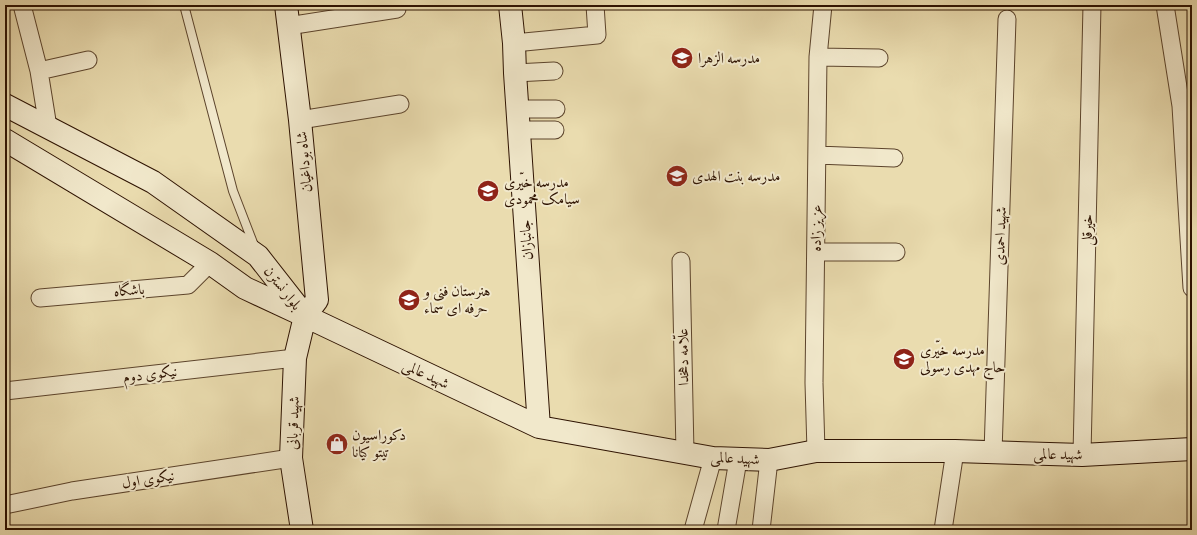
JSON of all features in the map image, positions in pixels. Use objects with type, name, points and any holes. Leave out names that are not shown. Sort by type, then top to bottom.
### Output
[{"type":"main road","name":"جانبازان","points":[[510,5],[514,43],[514,73],[539,427]]},
{"type":"main road","name":"شاه بوداغیان","points":[[287,15],[300,120],[317,300],[305,316]]},
{"type":"main road","name":"بلوار نسترن","points":[[5,104],[153,182],[258,256],[305,316]]},
{"type":"main road","name":"بلوار نسترن","points":[[5,140],[210,263],[246,288],[305,316]]},
{"type":"main road","name":"شهید عالمی","points":[[305,316],[539,427],[713,458],[769,460],[816,450],[955,451],[1082,455],[1192,449]]},
{"type":"main road","name":"شهید قربانی","points":[[302,530],[291,458],[295,358],[305,316]]},
{"type":"street","points":[[22,5],[38,71],[48,127]]},
{"type":"street","points":[[514,43],[597,35],[595,5]]},
{"type":"street","name":"عزیز زاده","points":[[816,450],[814,383],[818,57],[823,5]]},
{"type":"street","name":"خیرقلی","points":[[1082,455],[1092,5]]},
{"type":"street","points":[[1165,5],[1187,105],[1192,288]]},
{"type":"street","points":[[287,15],[397,9]]},
{"type":"street","name":"شهید احمدی","points":[[994,453],[1007,19]]},
{"type":"street","points":[[818,57],[879,58]]},
{"type":"street","points":[[38,71],[88,60]]},
{"type":"street","points":[[514,73],[554,72]]},
{"type":"street","points":[[300,120],[400,104]]},
{"type":"street","points":[[518,120],[556,109]]},
{"type":"street","points":[[518,120],[555,130]]},
{"type":"street","points":[[817,155],[894,158]]},
{"type":"street","points":[[816,252],[896,252]]},
{"type":"street","name":"علّامه دهخدا","points":[[681,261],[685,453]]},
{"type":"street","name":"باشگاه","points":[[40,298],[188,285],[210,263]]},
{"type":"street","name":"نیکوی دوم","points":[[5,391],[295,358]]},
{"type":"street","points":[[943,530],[955,451]]},
{"type":"street","name":"نیکوی اول","points":[[5,505],[72,491],[291,458]]},
{"type":"street","points":[[693,530],[713,458]]},
{"type":"street","points":[[726,530],[738,460]]},
{"type":"street","points":[[761,530],[769,460]]},
{"type":"lane","points":[[184,5],[233,191],[258,256]]},
{"type":"place","name":"مدرسه الزهرا","points":[[682,58]]},
{"type":"place","name":"مدرسه بنت الهدی","points":[[677,176]]},
{"type":"place","name":"مدرسه خیّری سیامک محمودی","points":[[488,191]]},
{"type":"place","name":"هنرستان فنی و حرفه ای سماء","points":[[409,300]]},
{"type":"place","name":"مدرسه خیّری حاج مهدی رسولی","points":[[904,359]]},
{"type":"place","name":"دکوراسیون تیتو کیانا","points":[[337,444]]}]
